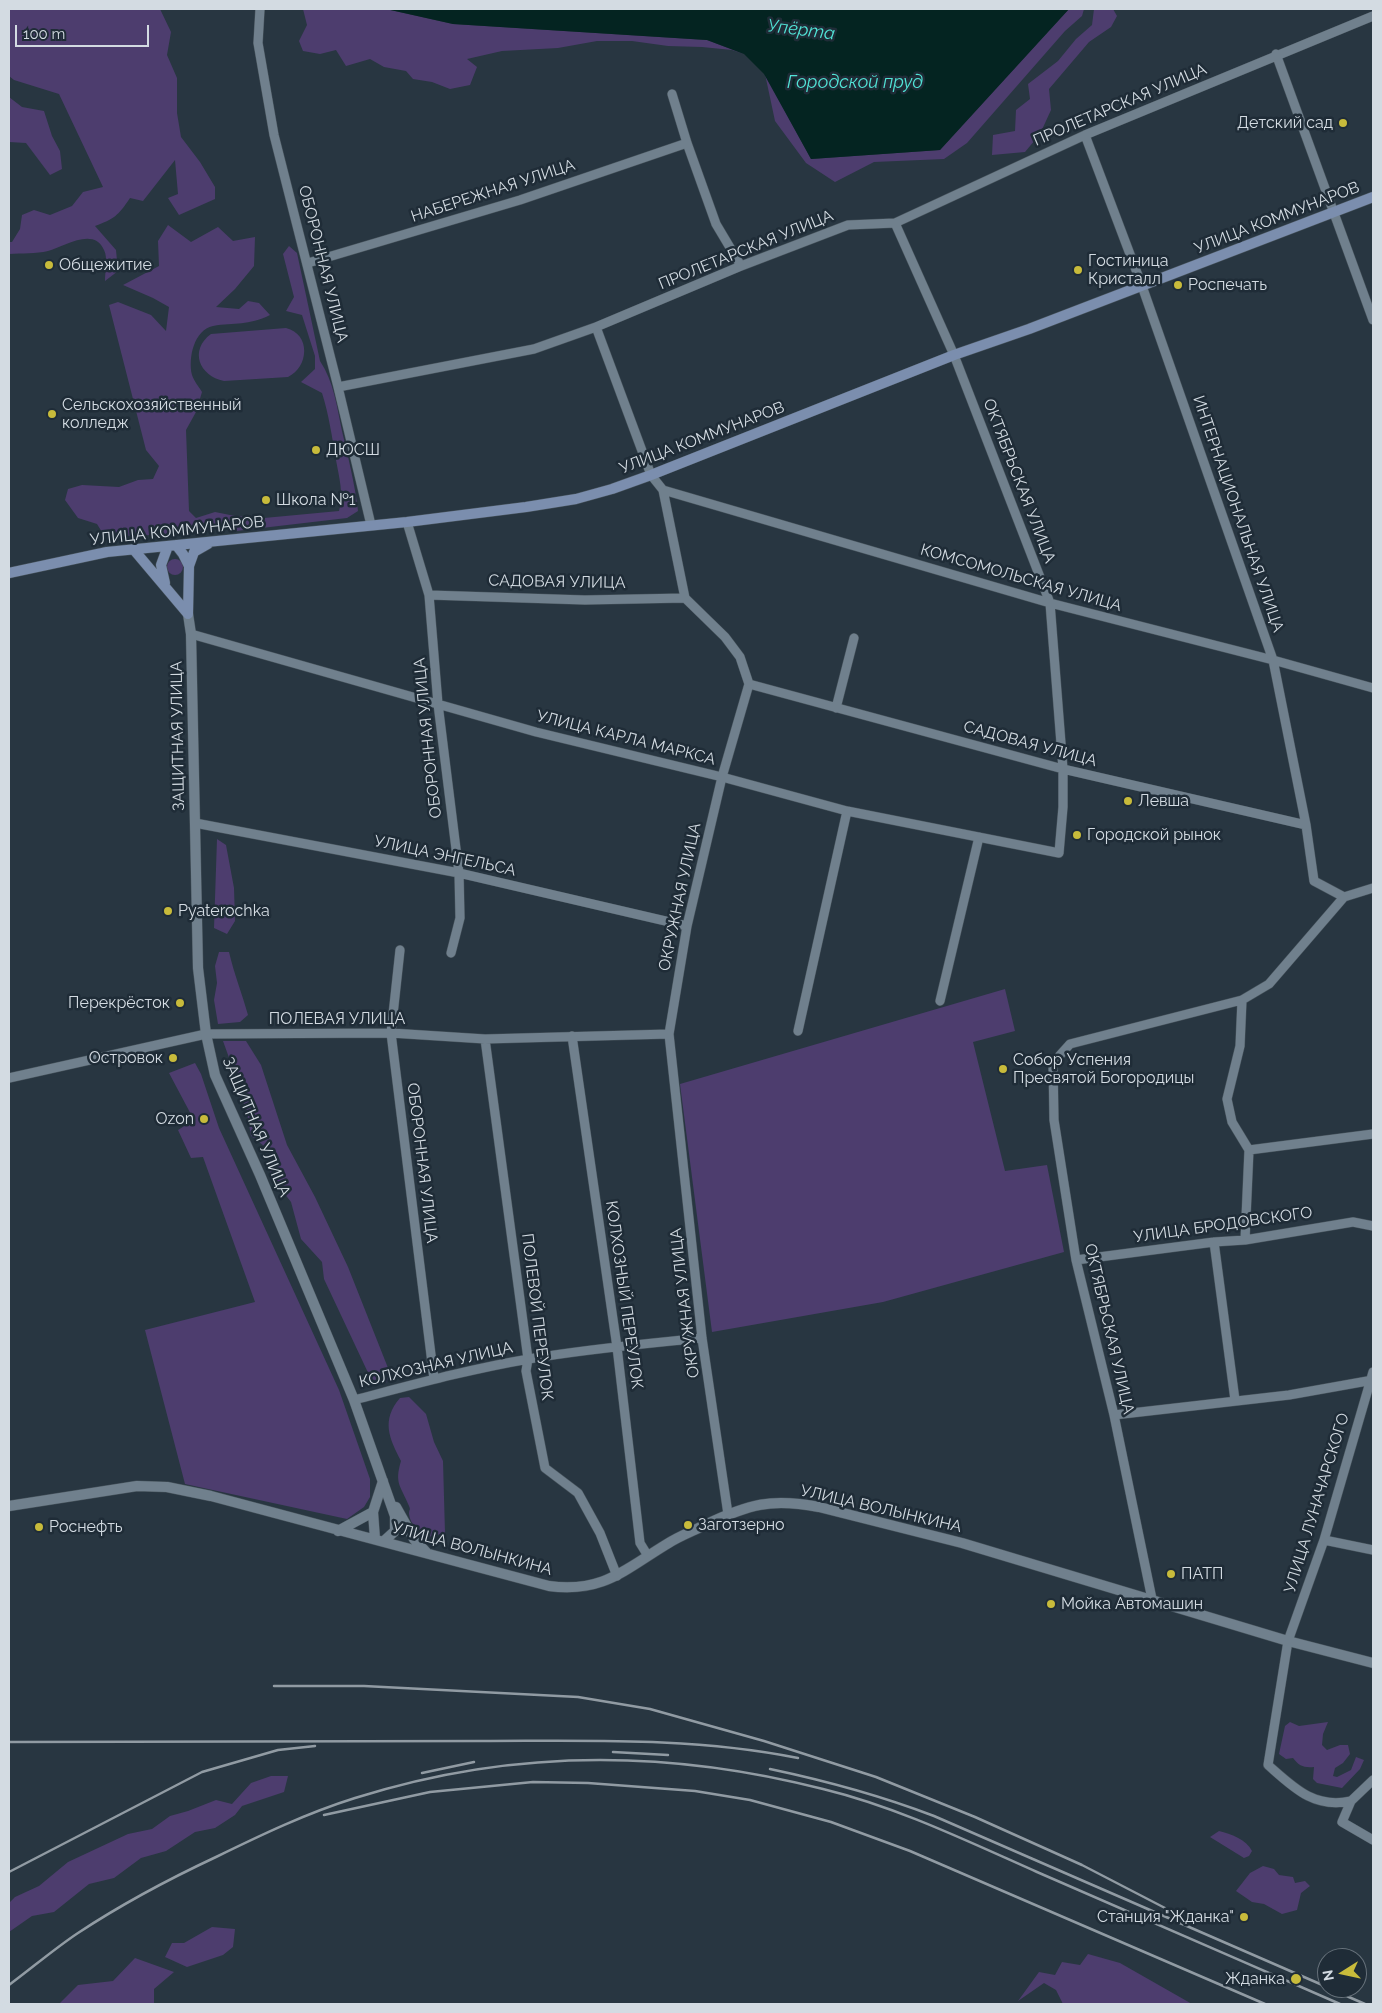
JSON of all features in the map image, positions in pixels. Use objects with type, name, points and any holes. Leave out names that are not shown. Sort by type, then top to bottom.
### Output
[{"type":"main road","name":"УЛИЦА КОММУНАРОВ","points":[[9,573],[107,552],[408,522],[526,507],[612,489],[954,355],[1029,329],[1373,197]]},
{"type":"main road","points":[[188,614],[189,566],[194,552],[212,542]]},
{"type":"main road","points":[[167,589],[161,565],[172,546],[183,554],[189,566]]},
{"type":"main road","points":[[134,550],[188,614]]},
{"type":"street","name":"ОБОРОННАЯ УЛИЦА","points":[[260,9],[258,42],[274,135],[308,263],[371,525]]},
{"type":"street","name":"ПРОЛЕТАРСКАЯ УЛИЦА","points":[[338,387],[534,349],[596,327],[741,266],[848,225],[895,223],[1085,135],[1276,54],[1373,16]]},
{"type":"street","points":[[1276,54],[1373,320]]},
{"type":"street","points":[[672,94],[686,143],[716,224],[741,266]]},
{"type":"street","name":"ИНТЕРНАЦИОНАЛЬНАЯ УЛИЦА","points":[[1085,135],[1142,286],[1273,660],[1306,825],[1314,881],[1344,897]]},
{"type":"street","name":"НАБЕРЕЖНАЯ УЛИЦА","points":[[308,263],[520,200],[686,143]]},
{"type":"street","name":"ОКТЯБРЬСКАЯ УЛИЦА","points":[[895,223],[954,355],[1050,603],[1063,769],[1063,808],[1059,853]]},
{"type":"street","points":[[596,327],[651,475],[663,490],[685,598],[725,636],[740,657],[749,684]]},
{"type":"street","name":"КОМСОМОЛЬСКАЯ УЛИЦА","points":[[663,490],[1050,603],[1273,660],[1373,688]]},
{"type":"street","name":"ОБОРОННАЯ УЛИЦА","points":[[408,522],[429,595],[438,704],[458,873],[460,918],[451,953]]},
{"type":"street","name":"САДОВАЯ УЛИЦА","points":[[429,595],[585,600],[685,598]]},
{"type":"street","name":"ЗАЩИТНАЯ УЛИЦА","points":[[188,614],[191,634],[198,968],[206,1034],[215,1075],[260,1175],[354,1400],[382,1482]]},
{"type":"street","name":"УЛИЦА КАРЛА МАРКСА","points":[[191,634],[536,732],[722,777],[847,811],[1059,853]]},
{"type":"street","points":[[836,708],[854,638]]},
{"type":"street","name":"САДОВАЯ УЛИЦА","points":[[749,684],[1063,769],[1306,825]]},
{"type":"street","name":"ОКРУЖНАЯ УЛИЦА","points":[[728,1514],[702,1338],[669,1034],[686,926],[722,777],[749,684]]},
{"type":"street","points":[[798,1031],[847,811]]},
{"type":"street","name":"УЛИЦА ЭНГЕЛЬСА","points":[[195,823],[458,873],[686,926]]},
{"type":"street","points":[[940,1001],[979,837]]},
{"type":"street","points":[[1245,1240],[1249,1150],[1232,1122],[1228,1099],[1240,1046],[1242,1000],[1269,984],[1344,897],[1373,888]]},
{"type":"street","name":"ОБОРОННАЯ УЛИЦА","points":[[400,950],[391,1032],[434,1379]]},
{"type":"street","name":"ОКТЯБРЬСКАЯ УЛИЦА","points":[[1152,1599],[1114,1416],[1076,1260],[1054,1120],[1053,1063],[1070,1044],[1242,1000]]},
{"type":"street","name":"ПОЛЕВАЯ УЛИЦА","points":[[9,1078],[206,1034],[391,1032],[485,1039],[669,1034]]},
{"type":"street","name":"КОЛХОЗНЫЙ ПЕРЕУЛОК","points":[[572,1036],[617,1347],[640,1543],[648,1556]]},
{"type":"street","name":"ПОЛЕВОЙ ПЕРЕУЛОК","points":[[485,1039],[528,1359],[526,1371],[545,1468],[578,1493],[600,1533],[616,1576]]},
{"type":"street","points":[[1249,1150],[1373,1134]]},
{"type":"street","name":"УЛИЦА БРОДОВСКОГО","points":[[1076,1260],[1214,1242],[1245,1240],[1353,1222],[1373,1226]]},
{"type":"street","points":[[1214,1242],[1235,1400]]},
{"type":"street","name":"КОЛХОЗНАЯ УЛИЦА","points":[[354,1400],[434,1379],[528,1359],[702,1338]]},
{"type":"street","points":[[1114,1416],[1289,1395],[1373,1377]]},
{"type":"street","name":"УЛИЦА ЛУНАЧАРСКОГО","points":[[1351,1801],[1321,1802],[1297,1791],[1268,1765],[1288,1641],[1324,1540],[1373,1377]]},
{"type":"street","points":[[382,1482],[395,1516],[394,1531],[379,1540],[373,1512],[382,1482]]},
{"type":"street","points":[[382,1482],[414,1539],[426,1552]]},
{"type":"street","name":"УЛИЦА ВОЛЫНКИНА","points":[[9,1506],[137,1486],[167,1486],[426,1552],[549,1586],[569,1589],[599,1584],[616,1576],[669,1542],[728,1514],[750,1506],[773,1502],[796,1503],[962,1543],[1288,1641],[1373,1663]]},
{"type":"street","points":[[338,1531],[373,1512]]},
{"type":"street","points":[[1324,1540],[1373,1550]]},
{"type":"street","points":[[1373,1780],[1351,1801],[1342,1822],[1373,1840]]},
{"type":"shaded area","points":[[9,9],[160,9],[171,32],[167,55],[177,78],[177,113],[181,137],[200,162],[215,187],[215,199],[179,215],[168,198],[178,194],[175,160],[143,201],[130,198],[115,216],[95,226],[116,250],[118,271],[105,281],[105,253],[99,243],[93,239],[78,240],[43,252],[9,254],[9,242],[12,242],[20,229],[22,215],[34,210],[50,215],[72,206],[83,192],[103,187],[59,94],[14,80],[9,76]]},
{"type":"shaded area","points":[[303,9],[386,9],[453,24],[707,40],[744,54],[732,50],[668,46],[632,41],[597,41],[558,48],[502,51],[467,59],[477,67],[470,85],[450,89],[432,82],[413,79],[406,71],[384,67],[370,59],[346,66],[336,50],[320,54],[303,51],[299,41],[307,25]]},
{"type":"shaded area","points":[[1069,9],[1084,9],[1082,16],[1065,31],[967,143],[944,159],[874,162],[835,182],[806,163],[775,121],[765,74],[811,159],[940,150]]},
{"type":"shaded area","points":[[1094,9],[1113,9],[1117,16],[1111,27],[1089,42],[1049,89],[1051,110],[1040,134],[1025,152],[992,155],[993,135],[1015,131],[1016,110],[1030,99],[1028,84],[1058,61],[1076,39],[1092,25]]},
{"type":"shaded area","points":[[9,97],[22,107],[44,111],[52,136],[60,151],[62,169],[50,175],[26,143],[9,142]]},
{"type":"shaded area","points":[[168,225],[191,242],[218,227],[233,241],[255,237],[254,266],[235,289],[216,307],[239,309],[248,301],[259,303],[270,315],[248,322],[213,326],[201,333],[194,346],[191,361],[192,375],[202,392],[196,412],[186,430],[189,511],[196,518],[215,512],[235,516],[264,518],[339,511],[340,486],[330,426],[322,393],[301,382],[315,369],[315,356],[302,315],[286,311],[294,297],[283,254],[289,246],[297,253],[320,361],[329,377],[334,395],[358,511],[347,518],[236,531],[225,527],[196,533],[105,537],[97,524],[78,518],[65,500],[68,489],[82,485],[119,487],[138,480],[153,479],[159,466],[146,450],[109,305],[118,302],[151,315],[166,331],[169,307],[123,285],[159,266],[158,241]]},
{"type":"shaded area","points":[[286,328],[294,331],[300,337],[304,351],[300,366],[288,377],[224,381],[208,374],[200,362],[200,347],[211,334]]},
{"type":"shaded area","points":[[175,559],[181,561],[183,567],[181,573],[175,575],[169,573],[167,567],[169,561]]},
{"type":"shaded area","points":[[217,839],[226,845],[234,888],[235,921],[227,934],[214,928]]},
{"type":"shaded area","points":[[219,952],[229,952],[246,1007],[248,1015],[240,1022],[218,1024],[214,1000],[217,983],[215,966]]},
{"type":"shaded area","points":[[1005,989],[1015,1031],[973,1042],[1005,1171],[1047,1165],[1064,1252],[883,1302],[712,1332],[680,1084]]},
{"type":"shaded area","points":[[223,1041],[246,1041],[261,1065],[287,1145],[315,1197],[348,1267],[390,1373],[386,1383],[371,1379],[324,1279],[322,1262],[301,1239],[291,1202],[270,1175],[272,1152],[251,1136],[246,1107],[234,1089],[232,1066]]},
{"type":"shaded area","points":[[195,1063],[201,1074],[219,1128],[339,1390],[370,1479],[370,1497],[364,1507],[347,1519],[185,1484],[145,1330],[255,1302],[203,1157],[191,1158],[178,1130],[194,1120],[169,1073]]},
{"type":"shaded area","points":[[409,1397],[426,1414],[434,1442],[443,1461],[445,1533],[428,1537],[421,1533],[411,1521],[410,1508],[398,1480],[401,1461],[390,1437],[390,1414],[400,1398]]},
{"type":"shaded area","points":[[1290,1722],[1299,1726],[1328,1722],[1323,1734],[1322,1745],[1327,1750],[1340,1745],[1348,1745],[1350,1754],[1343,1763],[1335,1768],[1333,1776],[1337,1777],[1351,1770],[1356,1757],[1364,1760],[1360,1769],[1342,1788],[1317,1783],[1313,1779],[1314,1767],[1302,1766],[1293,1758],[1286,1759],[1279,1754],[1285,1726]]},
{"type":"shaded area","points":[[271,1776],[288,1776],[284,1792],[242,1806],[235,1815],[215,1828],[195,1832],[166,1851],[141,1858],[114,1878],[89,1884],[54,1912],[32,1916],[9,1932],[9,1903],[15,1897],[39,1886],[68,1862],[128,1834],[152,1829],[170,1816],[216,1800],[232,1804],[251,1783]]},
{"type":"shaded area","points":[[1219,1831],[1233,1835],[1246,1843],[1252,1851],[1249,1856],[1244,1858],[1210,1837]]},
{"type":"shaded area","points":[[1263,1866],[1274,1869],[1279,1875],[1293,1877],[1295,1883],[1305,1881],[1310,1886],[1301,1893],[1297,1910],[1282,1914],[1264,1904],[1252,1902],[1236,1891],[1250,1873]]},
{"type":"shaded area","points":[[212,1927],[235,1929],[233,1947],[223,1955],[187,1967],[165,1957],[172,1943],[184,1943]]},
{"type":"shaded area","points":[[1088,1954],[1120,1963],[1192,2004],[1063,2004],[1056,1990],[1044,1983],[1018,2001],[1039,1972],[1055,1975],[1062,1962],[1080,1965]]},
{"type":"shaded area","points":[[135,1958],[174,1972],[154,1989],[154,2004],[59,2004],[78,1985],[113,1981]]},
{"type":"water","name":"Городской пруд","points":[[386,9],[1069,9],[940,150],[811,159],[764,74],[744,54],[707,40],[453,24]]},
{"type":"railway","points":[[274,1686],[364,1686],[578,1697],[650,1709],[764,1741],[876,1777],[975,1817],[1082,1865],[1165,1908]]},
{"type":"railway","points":[[9,1742],[640,1742],[720,1746],[798,1758]]},
{"type":"railway","points":[[9,1872],[202,1772],[278,1750],[315,1746]]},
{"type":"railway","points":[[613,1752],[668,1755]]},
{"type":"railway","points":[[9,1985],[69,1939],[129,1902],[181,1874],[319,1810],[413,1782],[471,1770],[530,1763],[588,1760],[647,1761],[706,1767],[764,1776],[851,1796],[905,1815],[958,1837],[1340,2004]]},
{"type":"railway","points":[[422,1773],[474,1762]]},
{"type":"railway","points":[[770,1769],[853,1789],[934,1816],[1317,1983]]},
{"type":"railway","points":[[324,1815],[430,1792],[533,1782],[588,1783],[695,1791],[750,1800],[831,1822],[910,1851],[1265,2004]]},
{"type":"railway","points":[[1351,1998],[1365,2004]]},
{"type":"place","name":"Детский сад","points":[[1343,123]]},
{"type":"place","name":"Общежитие","points":[[49,265]]},
{"type":"place","name":"Гостиница Кристалл","points":[[1078,270]]},
{"type":"place","name":"Роспечать","points":[[1178,285]]},
{"type":"place","name":"Сельскохозяйственный колледж","points":[[52,414]]},
{"type":"place","name":"ДЮСШ","points":[[316,450]]},
{"type":"place","name":"Школа №1","points":[[266,500]]},
{"type":"place","name":"Левша","points":[[1128,801]]},
{"type":"place","name":"Городской рынок","points":[[1077,835]]},
{"type":"place","name":"Pyaterochka","points":[[168,911]]},
{"type":"place","name":"Перекрёсток","points":[[180,1003]]},
{"type":"place","name":"Островок","points":[[173,1058]]},
{"type":"place","name":"Собор Успения Пресвятой Богородицы","points":[[1003,1069]]},
{"type":"place","name":"Ozon","points":[[204,1119]]},
{"type":"place","name":"Заготзерно","points":[[688,1525]]},
{"type":"place","name":"Роснефть","points":[[39,1527]]},
{"type":"place","name":"ПАТП","points":[[1171,1574]]},
{"type":"place","name":"Мойка Автомашин","points":[[1051,1604]]},
{"type":"place","name":"Станция \"Жданка\"","points":[[1244,1917]]},
{"type":"place","name":"Жданка","points":[[1296,1979]]},
{"type":"water label","name":"Упёрта","points":[[801,30]]}]
